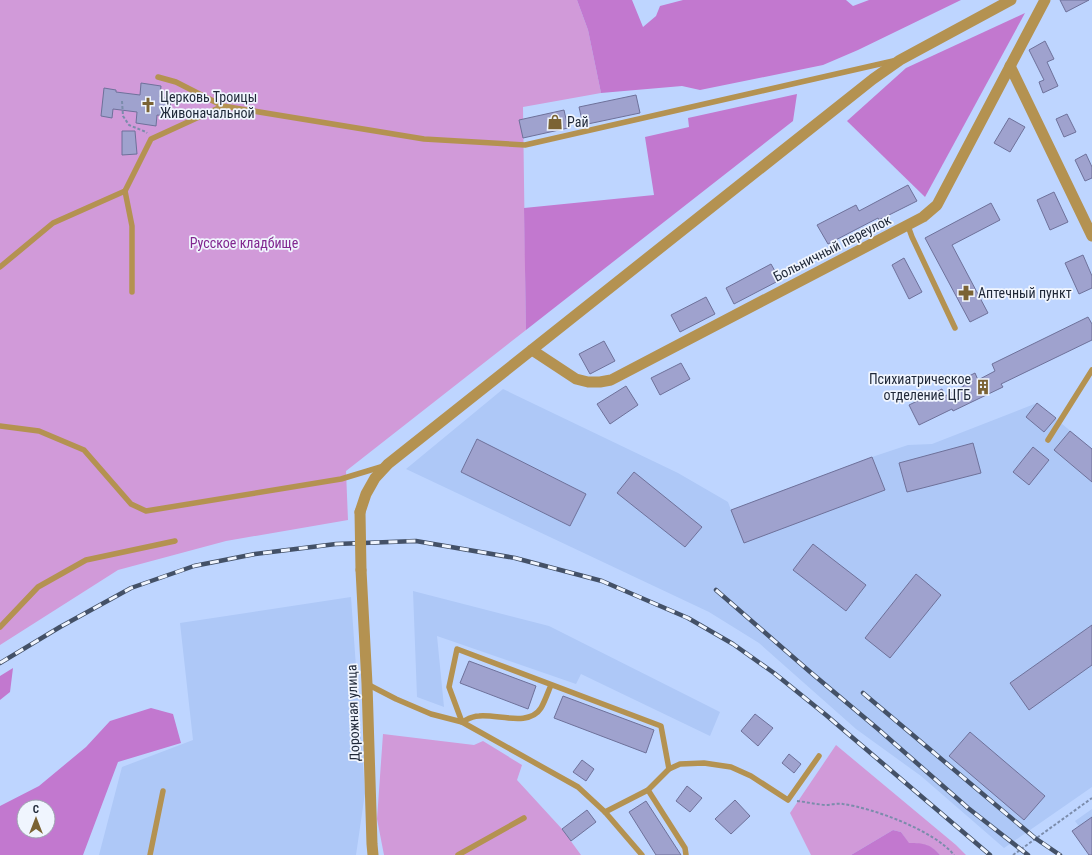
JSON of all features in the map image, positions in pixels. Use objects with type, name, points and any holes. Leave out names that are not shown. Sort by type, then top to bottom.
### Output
[{"type":"street","name":"Дорожная улица","points":[[374,855],[372,844],[360,512],[366,494],[375,478],[388,464],[873,79],[900,60],[1011,0]]},
{"type":"street","name":"Больничный переулок","points":[[532,350],[576,379],[588,382],[611,380],[923,217],[937,205],[1045,0]]},
{"type":"street","points":[[1010,66],[1092,236]]},
{"type":"lane","points":[[158,77],[176,82],[223,106],[424,139],[525,145],[900,60]]},
{"type":"lane","points":[[132,292],[132,226],[125,191],[151,139],[223,106]]},
{"type":"lane","points":[[0,266],[53,223],[125,191]]},
{"type":"lane","points":[[908,226],[955,328]]},
{"type":"lane","points":[[1048,440],[1092,370]]},
{"type":"lane","points":[[0,426],[39,431],[84,450],[131,504],[146,511],[341,479],[388,464]]},
{"type":"lane","points":[[0,627],[38,587],[86,560],[175,541]]},
{"type":"lane","points":[[462,722],[449,687],[457,649],[661,726],[669,769]]},
{"type":"lane","points":[[367,684],[396,699],[431,714],[462,722],[578,787],[605,812],[642,855]]},
{"type":"lane","points":[[462,722],[470,717],[481,715],[521,718],[532,717],[541,709],[551,685]]},
{"type":"lane","points":[[605,812],[648,790],[669,769],[680,764],[704,762],[731,767],[751,776],[788,800],[819,756]]},
{"type":"lane","points":[[648,790],[684,848],[686,855]]},
{"type":"lane","points":[[150,855],[163,791]]},
{"type":"lane","points":[[458,855],[524,818]]},
{"type":"path","points":[[122,101],[123,116],[129,125],[146,132],[151,139]]},
{"type":"path","points":[[1013,855],[1092,798]]},
{"type":"path","points":[[788,800],[826,805],[842,804],[871,810],[925,832],[951,850],[954,855]]},
{"type":"shaded area","points":[[577,0],[632,0],[643,27],[656,16],[660,6],[683,0],[846,0],[853,6],[869,0],[961,0],[858,50],[823,65],[700,90],[682,86],[601,93],[588,30]]},
{"type":"shaded area","points":[[1025,13],[925,197],[847,121],[906,68]]},
{"type":"shaded area","points":[[797,94],[793,121],[526,330],[524,208],[654,195],[645,137],[689,127],[688,118]]},
{"type":"shaded area","points":[[503,389],[678,473],[728,502],[731,510],[908,445],[932,444],[1037,403],[1092,449],[1092,787],[1004,848],[921,776],[856,729],[759,643],[709,612],[406,469]]},
{"type":"shaded area","points":[[413,591],[549,626],[720,712],[710,736],[581,674],[576,684],[437,636],[444,707],[417,697]]},
{"type":"shaded area","points":[[351,597],[365,793],[356,855],[99,855],[122,767],[193,740],[180,623]]},
{"type":"shaded area","points":[[13,668],[10,692],[0,700],[0,676]]},
{"type":"shaded area","points":[[151,708],[173,714],[181,743],[118,762],[83,855],[0,855],[0,806],[39,786],[86,747],[110,721]]},
{"type":"shaded area","points":[[1092,809],[1092,844],[1075,821]]},
{"type":"shaded area","points":[[893,830],[901,832],[909,843],[926,845],[933,848],[940,855],[851,855]]},
{"type":"green space","name":"Русское кладбище","points":[[0,0],[577,0],[588,30],[601,93],[523,107],[526,330],[346,471],[348,520],[226,541],[118,570],[0,645]]},
{"type":"green space","points":[[383,734],[474,745],[483,741],[522,765],[517,780],[562,829],[581,855],[384,855],[377,819]]},
{"type":"green space","points":[[836,745],[966,855],[940,855],[926,845],[909,844],[901,832],[893,830],[851,855],[811,855],[790,813]]},
{"type":"building","points":[[1060,0],[1089,0],[1066,12]]},
{"type":"building","points":[[1045,41],[1054,59],[1047,62],[1058,86],[1043,93],[1039,82],[1044,80],[1029,50]]},
{"type":"building","name":"Церковь Троицы Живоначальной","points":[[141,83],[161,86],[160,97],[171,98],[169,116],[157,115],[156,126],[136,123],[137,112],[113,109],[112,118],[101,116],[104,88],[116,90],[116,92],[140,95]]},
{"type":"building","points":[[636,95],[640,113],[583,125],[579,107]]},
{"type":"building","points":[[564,110],[568,128],[523,138],[519,120]]},
{"type":"building","points":[[1067,114],[1076,132],[1064,137],[1056,119]]},
{"type":"building","points":[[1009,118],[1025,127],[1010,152],[994,143]]},
{"type":"building","points":[[122,131],[135,131],[137,154],[122,155]]},
{"type":"building","points":[[1086,154],[1092,167],[1092,178],[1085,181],[1075,160]]},
{"type":"building","points":[[908,185],[917,201],[879,220],[878,218],[828,244],[817,225],[856,205],[859,211]]},
{"type":"building","points":[[1054,192],[1068,222],[1050,230],[1037,200]]},
{"type":"building","points":[[991,203],[1000,220],[952,245],[988,313],[970,322],[925,238]]},
{"type":"building","points":[[1083,255],[1092,276],[1092,288],[1079,294],[1065,263]]},
{"type":"building","points":[[904,258],[922,292],[909,299],[892,265]]},
{"type":"building","points":[[771,264],[780,280],[734,304],[726,288]]},
{"type":"building","points":[[706,297],[715,314],[680,332],[671,315]]},
{"type":"building","name":"Психиатрическое отделение ЦГБ","points":[[1088,317],[1092,324],[1092,340],[1001,384],[1003,387],[953,411],[952,409],[919,425],[909,405],[942,389],[945,396],[964,386],[961,380],[975,373],[978,380],[995,371],[992,364]]},
{"type":"building","points":[[604,341],[615,361],[590,374],[579,354]]},
{"type":"building","points":[[681,363],[690,379],[660,395],[651,378]]},
{"type":"building","points":[[626,386],[638,405],[610,424],[597,404]]},
{"type":"building","points":[[1037,403],[1056,418],[1044,432],[1026,417]]},
{"type":"building","points":[[1070,431],[1092,449],[1092,482],[1054,450]]},
{"type":"building","points":[[477,439],[586,494],[570,526],[461,472]]},
{"type":"building","points":[[973,443],[981,473],[907,492],[899,463]]},
{"type":"building","points":[[1033,447],[1049,460],[1029,485],[1013,472]]},
{"type":"building","points":[[872,457],[885,490],[744,543],[731,510]]},
{"type":"building","points":[[634,472],[702,527],[685,547],[617,493]]},
{"type":"building","points":[[813,544],[866,585],[846,611],[793,570]]},
{"type":"building","points":[[916,574],[941,595],[890,658],[865,638]]},
{"type":"building","points":[[1092,625],[1092,665],[1029,710],[1010,683]]},
{"type":"building","points":[[469,661],[536,686],[528,709],[460,683]]},
{"type":"building","points":[[563,696],[654,730],[646,753],[554,718]]},
{"type":"building","points":[[755,714],[773,728],[758,746],[741,731]]},
{"type":"building","points":[[970,732],[1045,796],[1024,820],[949,756]]},
{"type":"building","points":[[789,754],[801,764],[794,773],[782,763]]},
{"type":"building","points":[[582,760],[594,769],[586,781],[573,772]]},
{"type":"building","points":[[687,786],[702,798],[690,812],[676,801]]},
{"type":"building","points":[[735,800],[750,816],[731,834],[715,819]]},
{"type":"building","points":[[646,801],[681,855],[656,855],[629,812]]},
{"type":"building","points":[[587,810],[596,822],[571,841],[562,829]]},
{"type":"building","points":[[1092,817],[1092,855],[1089,855],[1072,831]]},
{"type":"railway","points":[[0,663],[60,627],[131,588],[194,566],[255,554],[336,544],[416,541],[515,558],[602,581],[688,618],[733,644],[774,673],[826,715],[990,855]]},
{"type":"railway","points":[[716,590],[968,808],[1028,855]]},
{"type":"railway","points":[[863,693],[1035,838],[1060,855]]},
{"type":"place","name":"Церковь Троицы Живоначальной","points":[[148,105]]},
{"type":"place","name":"Рай","points":[[555,122]]},
{"type":"place","name":"Аптечный пункт","points":[[966,293]]},
{"type":"place","name":"Психиатрическое отделение ЦГБ","points":[[983,387]]}]
